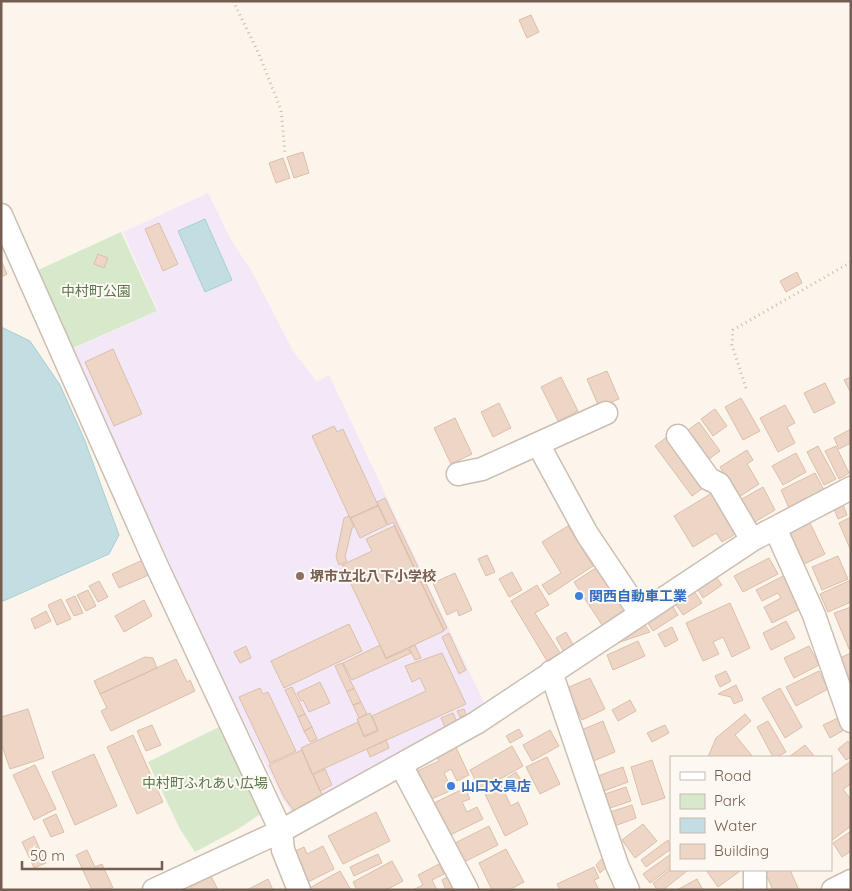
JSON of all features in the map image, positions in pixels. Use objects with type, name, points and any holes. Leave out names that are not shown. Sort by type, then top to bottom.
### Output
[{"type":"street","points":[[1,215],[155,562],[281,831],[283,850],[298,890]]},
{"type":"street","points":[[458,474],[482,469],[606,413]]},
{"type":"street","points":[[678,436],[709,479],[719,484],[752,540]]},
{"type":"street","points":[[538,444],[587,534],[640,613]]},
{"type":"street","points":[[154,890],[281,831],[476,723],[752,540],[851,488]]},
{"type":"street","points":[[775,528],[814,614],[851,721]]},
{"type":"street","points":[[551,672],[617,866],[628,890]]},
{"type":"street","points":[[402,765],[466,890]]},
{"type":"street","points":[[755,871],[755,890]]},
{"type":"path","points":[[234,1],[259,54],[281,110],[285,153]]},
{"type":"path","points":[[746,388],[732,345],[733,330],[851,262]]},
{"type":"shaded area","name":"堺市立北八下小学校","points":[[208,193],[232,242],[251,270],[293,351],[317,382],[329,375],[486,707],[294,816],[282,798],[228,689],[71,350],[158,311],[123,232]]},
{"type":"green space","name":"中村町公園","points":[[121,232],[157,311],[71,349],[36,271]]},
{"type":"green space","name":"中村町ふれあい広場","points":[[225,724],[265,811],[238,829],[195,852],[180,829],[148,762]]},
{"type":"water","points":[[205,219],[232,280],[205,292],[178,231]]},
{"type":"water","points":[[1,327],[30,341],[60,385],[85,441],[119,535],[109,554],[1,602]]},
{"type":"building","points":[[531,15],[539,32],[527,38],[519,20]]},
{"type":"building","points":[[303,152],[309,173],[294,178],[287,157]]},
{"type":"building","points":[[283,158],[290,178],[276,183],[269,163]]},
{"type":"building","points":[[159,223],[178,264],[163,271],[145,229]]},
{"type":"building","points":[[98,254],[108,258],[104,268],[94,264]]},
{"type":"building","points":[[1,260],[7,274],[1,277]]},
{"type":"building","points":[[797,272],[802,283],[786,292],[780,281]]},
{"type":"building","points":[[113,349],[142,414],[114,426],[85,362]]},
{"type":"building","points":[[607,371],[619,399],[599,407],[587,379]]},
{"type":"building","points":[[561,377],[578,411],[558,421],[541,387]]},
{"type":"building","points":[[851,377],[851,393],[844,380]]},
{"type":"building","points":[[825,383],[835,403],[814,413],[804,393]]},
{"type":"building","points":[[741,398],[760,431],[743,440],[725,407]]},
{"type":"building","points":[[499,403],[511,428],[493,437],[481,412]]},
{"type":"building","points":[[785,405],[795,423],[787,427],[795,443],[778,452],[760,418]]},
{"type":"building","points":[[715,409],[727,426],[713,436],[701,419]]},
{"type":"building","points":[[455,418],[472,454],[451,464],[434,428]]},
{"type":"building","points":[[699,422],[720,451],[705,462],[684,433]]},
{"type":"building","points":[[334,426],[337,432],[343,429],[378,505],[350,518],[312,436]]},
{"type":"building","points":[[851,429],[851,443],[839,449],[834,438]]},
{"type":"building","points":[[668,436],[706,486],[692,496],[655,446]]},
{"type":"building","points":[[818,446],[836,479],[824,485],[807,452]]},
{"type":"building","points":[[836,446],[849,473],[839,479],[825,451]]},
{"type":"building","points":[[747,450],[753,460],[747,464],[759,484],[739,497],[720,467]]},
{"type":"building","points":[[796,453],[806,472],[783,485],[772,466]]},
{"type":"building","points":[[815,473],[824,490],[789,508],[781,490]]},
{"type":"building","points":[[763,487],[775,510],[753,523],[740,500]]},
{"type":"building","points":[[712,493],[737,533],[722,542],[716,533],[693,547],[674,516]]},
{"type":"building","points":[[385,498],[447,628],[444,630],[393,522],[388,525],[377,502]]},
{"type":"building","points":[[842,502],[847,515],[838,519],[833,506]]},
{"type":"building","points":[[378,506],[387,525],[360,538],[351,518]]},
{"type":"building","points":[[349,516],[354,527],[352,528],[345,557],[347,561],[339,565],[336,557],[344,518]]},
{"type":"building","points":[[851,517],[851,551],[839,523]]},
{"type":"building","points":[[809,521],[825,554],[798,567],[783,533]]},
{"type":"building","points":[[394,526],[444,631],[386,658],[342,565],[372,551],[366,539]]},
{"type":"building","points":[[568,526],[593,566],[549,595],[542,585],[561,573],[542,542]]},
{"type":"building","points":[[487,555],[495,572],[486,576],[478,559]]},
{"type":"building","points":[[838,556],[848,579],[822,590],[812,567]]},
{"type":"building","points":[[769,558],[778,574],[743,592],[734,576]]},
{"type":"building","points":[[145,559],[151,574],[119,588],[112,574]]},
{"type":"building","points":[[599,566],[627,608],[602,625],[574,582]]},
{"type":"building","points":[[512,572],[522,590],[509,597],[499,579]]},
{"type":"building","points":[[455,573],[472,610],[459,616],[457,610],[447,615],[433,583]]},
{"type":"building","points":[[713,573],[722,585],[703,598],[695,585]]},
{"type":"building","points":[[785,575],[802,608],[772,623],[764,607],[781,598],[778,593],[762,601],[756,590]]},
{"type":"building","points":[[851,580],[851,602],[828,612],[820,594]]},
{"type":"building","points":[[99,581],[108,597],[98,602],[89,586]]},
{"type":"building","points":[[537,585],[549,605],[535,613],[560,653],[547,661],[511,601]]},
{"type":"building","points":[[692,588],[702,603],[683,615],[673,600]]},
{"type":"building","points":[[88,590],[96,606],[86,611],[77,595]]},
{"type":"building","points":[[75,596],[83,613],[74,616],[66,600]]},
{"type":"building","points":[[61,599],[71,619],[57,625],[48,605]]},
{"type":"building","points":[[144,600],[152,616],[124,632],[115,616]]},
{"type":"building","points":[[670,602],[678,615],[653,631],[645,619]]},
{"type":"building","points":[[730,603],[750,648],[732,657],[723,637],[713,642],[719,654],[703,661],[686,623]]},
{"type":"building","points":[[851,607],[851,648],[849,649],[834,613]]},
{"type":"building","points":[[46,611],[51,621],[35,629],[31,619]]},
{"type":"building","points":[[642,621],[650,632],[617,643],[615,638]]},
{"type":"building","points":[[786,621],[795,638],[771,650],[763,633]]},
{"type":"building","points":[[349,624],[362,651],[284,688],[271,661]]},
{"type":"building","points":[[672,627],[678,640],[665,647],[658,634]]},
{"type":"building","points":[[566,632],[575,648],[565,654],[556,638]]},
{"type":"building","points":[[449,633],[466,670],[459,674],[442,637]]},
{"type":"building","points":[[638,641],[645,656],[613,670],[607,655]]},
{"type":"building","points":[[380,645],[386,659],[408,649],[411,653],[352,680],[343,663]]},
{"type":"building","points":[[415,645],[421,658],[415,660],[409,648]]},
{"type":"building","points":[[246,646],[251,658],[240,663],[234,652]]},
{"type":"building","points":[[809,646],[819,665],[794,678],[784,658]]},
{"type":"building","points":[[442,653],[466,704],[312,774],[301,748],[358,722],[364,737],[378,731],[372,716],[426,691],[420,678],[412,682],[405,666]]},
{"type":"building","points":[[851,653],[851,679],[843,683],[833,661]]},
{"type":"building","points":[[145,657],[153,658],[157,668],[100,694],[94,681]]},
{"type":"building","points":[[176,659],[187,682],[190,680],[195,691],[111,731],[101,711],[107,708],[100,694]]},
{"type":"building","points":[[342,663],[354,688],[347,692],[335,666]]},
{"type":"building","points":[[726,671],[731,681],[720,687],[715,676]]},
{"type":"building","points":[[819,671],[828,689],[796,706],[786,687]]},
{"type":"building","points":[[590,678],[605,709],[582,720],[567,688]]},
{"type":"building","points":[[320,682],[330,703],[309,712],[297,693]]},
{"type":"building","points":[[736,685],[743,700],[734,704],[731,697],[718,694]]},
{"type":"building","points":[[292,687],[305,714],[298,717],[285,690]]},
{"type":"building","points":[[260,688],[263,694],[268,692],[296,751],[270,763],[239,697]]},
{"type":"building","points":[[354,688],[361,702],[353,705],[347,692]]},
{"type":"building","points":[[780,688],[802,727],[785,738],[762,698]]},
{"type":"building","points":[[630,700],[636,711],[618,721],[612,710]]},
{"type":"building","points":[[361,702],[367,714],[359,718],[353,705]]},
{"type":"building","points":[[28,709],[44,758],[10,769],[1,743],[1,717]]},
{"type":"building","points":[[464,709],[466,715],[460,717],[457,711]]},
{"type":"building","points":[[370,713],[378,730],[364,736],[357,719]]},
{"type":"building","points":[[453,713],[457,722],[445,727],[441,718]]},
{"type":"building","points":[[305,714],[312,727],[304,731],[298,717]]},
{"type":"building","points":[[745,714],[751,721],[735,735],[752,756],[708,756],[716,738]]},
{"type":"building","points":[[838,718],[844,730],[830,738],[823,725]]},
{"type":"building","points":[[603,721],[615,752],[591,762],[579,731]]},
{"type":"building","points":[[768,721],[786,752],[779,756],[772,756],[757,727]]},
{"type":"building","points":[[152,725],[161,745],[146,751],[137,731]]},
{"type":"building","points":[[665,725],[669,733],[652,742],[647,733]]},
{"type":"building","points":[[312,727],[317,739],[310,742],[304,731]]},
{"type":"building","points":[[519,729],[523,736],[510,743],[506,736]]},
{"type":"building","points":[[550,730],[559,746],[532,761],[523,745]]},
{"type":"building","points":[[133,735],[163,802],[137,814],[107,747]]},
{"type":"building","points":[[386,740],[389,748],[370,757],[367,749]]},
{"type":"building","points":[[848,741],[851,745],[851,757],[846,760],[838,749]]},
{"type":"building","points":[[455,745],[469,775],[457,781],[451,769],[444,773],[452,790],[427,801],[413,773],[439,761],[436,754]]},
{"type":"building","points":[[805,745],[814,756],[790,756]]},
{"type":"building","points":[[512,746],[523,766],[481,790],[470,770]]},
{"type":"building","points":[[302,750],[323,797],[296,814],[284,797],[269,765]]},
{"type":"building","points":[[94,754],[117,806],[75,825],[52,772]]},
{"type":"building","points":[[547,757],[560,784],[540,794],[526,767]]},
{"type":"building","points":[[652,760],[665,798],[642,805],[631,767]]},
{"type":"building","points":[[851,761],[851,784],[843,789],[851,800],[851,826],[832,840],[832,774]]},
{"type":"building","points":[[35,765],[56,809],[34,820],[13,775]]},
{"type":"building","points":[[623,767],[628,782],[601,792],[595,777]]},
{"type":"building","points":[[325,769],[332,785],[320,791],[313,775]]},
{"type":"building","points":[[516,772],[522,782],[512,787],[507,778]]},
{"type":"building","points":[[501,785],[511,806],[518,802],[528,824],[505,836],[485,794]]},
{"type":"building","points":[[626,787],[631,801],[607,809],[602,795]]},
{"type":"building","points":[[465,788],[470,799],[462,802],[467,812],[477,807],[483,819],[444,838],[434,803]]},
{"type":"building","points":[[632,805],[636,818],[612,827],[607,813]]},
{"type":"building","points":[[376,812],[390,841],[343,864],[328,836]]},
{"type":"building","points":[[56,814],[64,832],[51,837],[43,820]]},
{"type":"building","points":[[643,824],[657,841],[635,858],[622,840]]},
{"type":"building","points":[[489,826],[498,845],[464,862],[455,843]]},
{"type":"building","points":[[851,831],[851,851],[842,857],[833,843]]},
{"type":"building","points":[[34,836],[46,863],[34,868],[22,842]]},
{"type":"building","points":[[668,840],[670,850],[646,867],[641,860]]},
{"type":"building","points":[[323,846],[334,869],[306,883],[291,853],[304,847],[307,854]]},
{"type":"building","points":[[506,849],[524,882],[509,890],[492,890],[479,863]]},
{"type":"building","points":[[87,850],[95,867],[102,864],[113,888],[92,890],[76,855]]},
{"type":"building","points":[[607,853],[611,863],[600,873],[596,865]]},
{"type":"building","points":[[378,854],[382,863],[354,876],[350,867]]},
{"type":"building","points":[[670,855],[670,868],[650,883],[643,874]]},
{"type":"building","points":[[392,861],[403,881],[386,890],[357,890],[353,882]]},
{"type":"building","points":[[439,864],[444,874],[432,880],[437,890],[413,890],[423,885],[418,875]]},
{"type":"building","points":[[594,867],[599,878],[594,880],[599,890],[560,890],[557,884]]},
{"type":"building","points":[[670,870],[687,871],[663,890],[657,890],[653,883]]},
{"type":"building","points":[[340,871],[351,890],[306,890]]},
{"type":"building","points":[[707,871],[740,871],[718,887]]},
{"type":"building","points":[[764,871],[790,871],[799,890],[773,890]]},
{"type":"building","points":[[451,875],[456,886],[446,890],[442,880]]},
{"type":"building","points":[[211,876],[218,890],[192,890],[190,887]]},
{"type":"building","points":[[268,879],[273,890],[247,890]]},
{"type":"building","points":[[697,879],[703,890],[677,890]]},
{"type":"place","name":"堺市立北八下小学校","points":[[300,576]]},
{"type":"place","name":"関西自動車工業","points":[[579,596]]},
{"type":"place","name":"山口文具店","points":[[451,786]]}]
